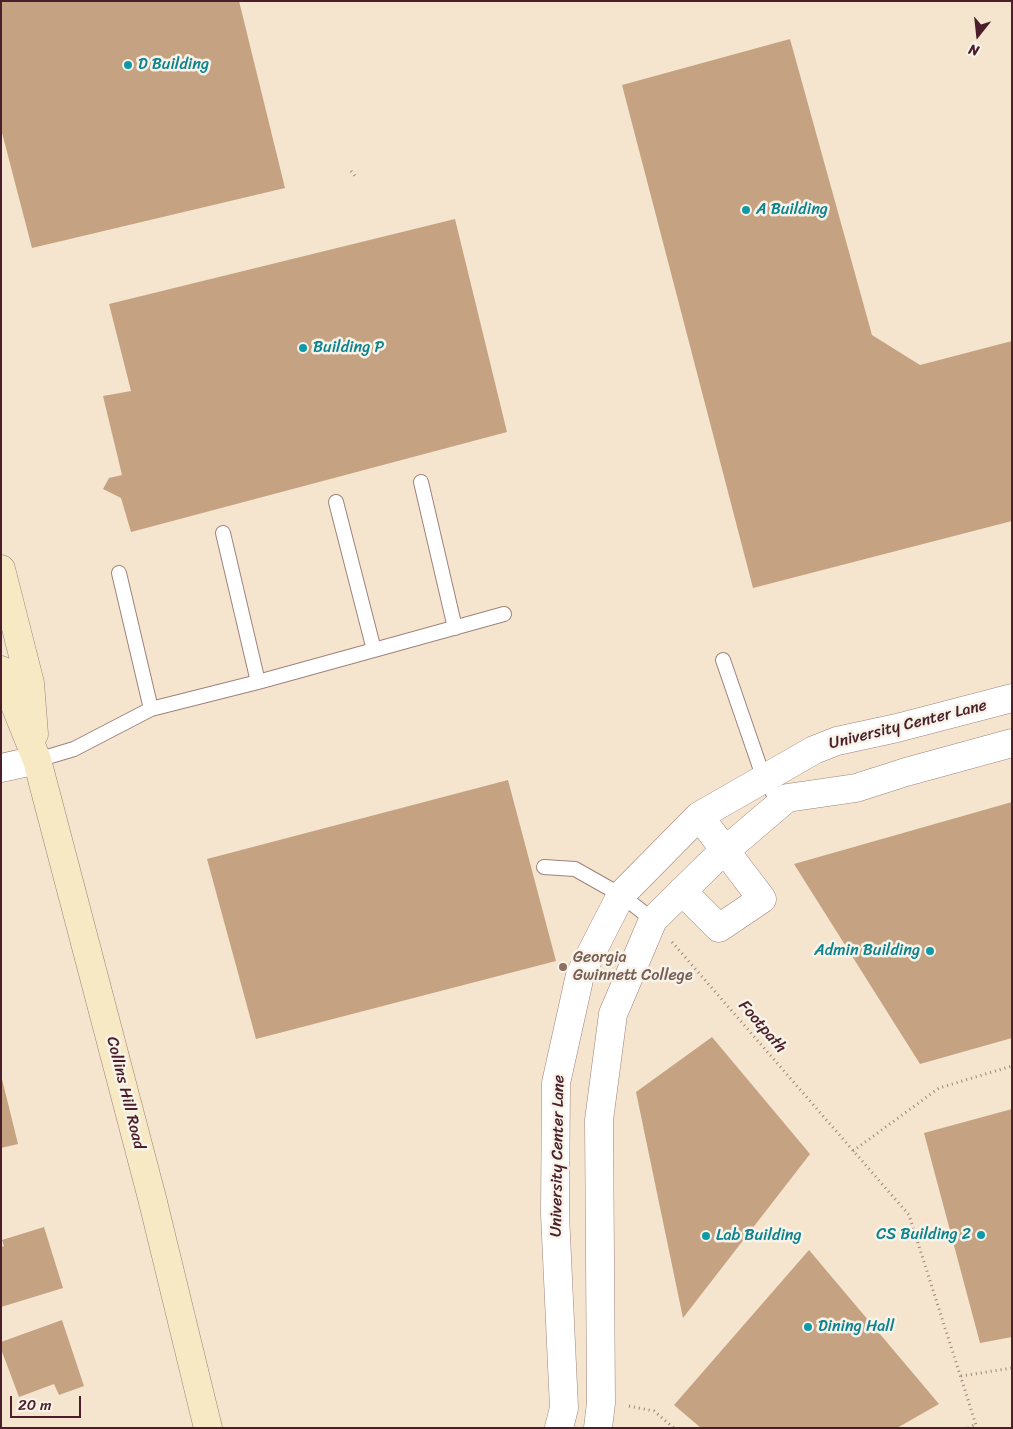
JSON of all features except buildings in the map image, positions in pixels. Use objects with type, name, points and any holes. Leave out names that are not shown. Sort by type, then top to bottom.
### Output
[{"type":"street","name":"Collins Hill Road","points":[[1,569],[30,683],[37,760]]},
{"type":"street","name":"Collins Hill Road","points":[[1,670],[37,760],[152,1198],[208,1428]]},
{"type":"street","name":"University Center Lane","points":[[559,1428],[564,1408],[555,1214],[556,1084],[580,975],[621,895],[699,816],[814,750],[838,740],[897,728],[1012,698]]},
{"type":"street","points":[[598,1428],[601,1407],[599,1120],[613,1014],[653,920],[725,851],[787,798],[856,788],[906,772],[1012,743]]},
{"type":"street","points":[[1,768],[37,760]]},
{"type":"street","points":[[682,891],[719,928],[762,899],[699,816]]},
{"type":"lane","points":[[421,482],[455,628]]},
{"type":"lane","points":[[336,502],[374,650]]},
{"type":"lane","points":[[223,532],[258,682]]},
{"type":"lane","points":[[119,573],[151,710]]},
{"type":"lane","points":[[37,760],[74,749],[151,710],[504,614]]},
{"type":"lane","points":[[723,660],[764,778],[780,804]]},
{"type":"lane","points":[[544,867],[575,869],[621,895],[653,920]]},
{"type":"path","points":[[351,171],[355,176]]},
{"type":"path","name":"Footpath","points":[[653,920],[909,1215],[976,1426],[968,1428]]},
{"type":"path","points":[[853,1151],[939,1088],[1012,1066]]},
{"type":"path","points":[[960,1376],[1012,1368]]},
{"type":"path","points":[[629,1406],[654,1411],[674,1428]]},
{"type":"place","name":"D Building","points":[[128,65]]},
{"type":"place","name":"A Building","points":[[746,210]]},
{"type":"place","name":"Building P","points":[[303,348]]},
{"type":"place","name":"Admin Building","points":[[930,951]]},
{"type":"place","name":"Georgia Gwinnett College","points":[[563,967]]},
{"type":"place","name":"CS Building 2","points":[[981,1235]]},
{"type":"place","name":"Lab Building","points":[[706,1236]]},
{"type":"place","name":"Dining Hall","points":[[808,1327]]}]
